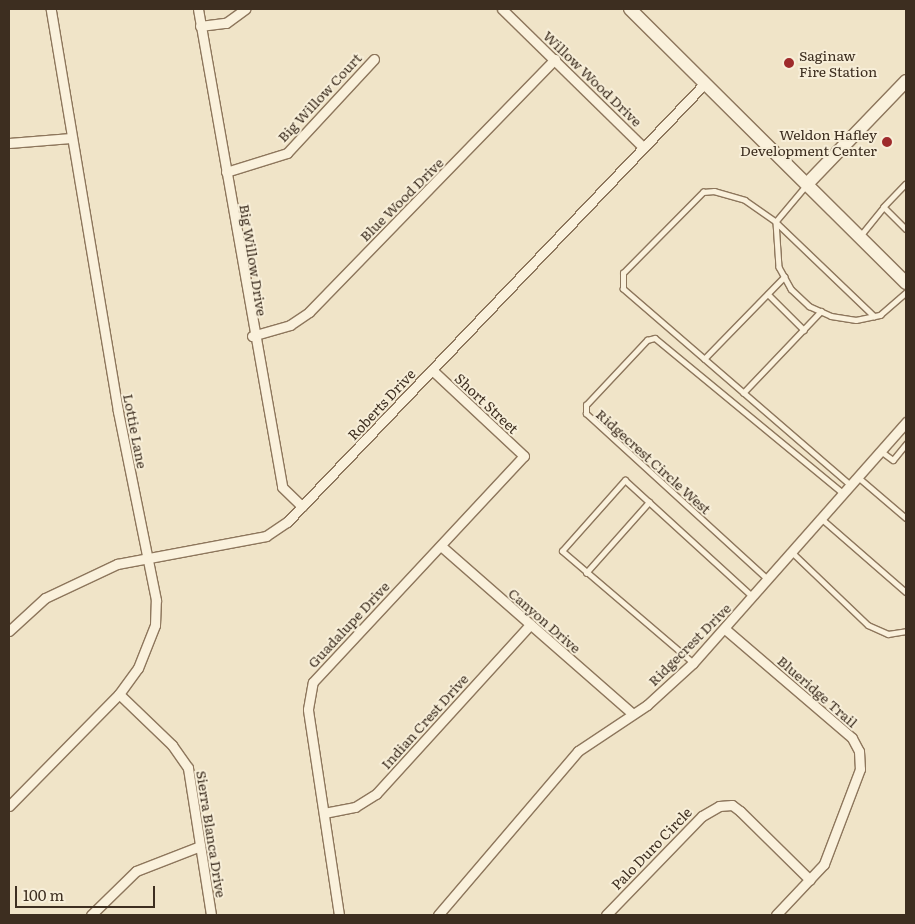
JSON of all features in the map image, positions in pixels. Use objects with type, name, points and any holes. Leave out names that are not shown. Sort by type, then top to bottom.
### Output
[{"type":"main road","points":[[630,9],[906,283]]},
{"type":"main road","points":[[808,184],[906,81]]},
{"type":"street","name":"Lottie Lane","points":[[9,806],[119,694],[138,668],[155,625],[156,600],[144,556],[71,138],[51,9]]},
{"type":"street","name":"Big Willow Drive","points":[[198,9],[252,336],[282,487],[302,506]]},
{"type":"street","points":[[200,26],[226,23],[245,9]]},
{"type":"street","name":"Willow Wood Drive","points":[[502,9],[642,146]]},
{"type":"street","name":"Big Willow Court","points":[[226,172],[287,153],[374,58]]},
{"type":"street","name":"Blue Wood Drive","points":[[252,336],[290,325],[309,312],[554,59]]},
{"type":"street","name":"Roberts Drive","points":[[9,631],[67,585],[144,556],[266,536],[302,506],[642,146],[705,83]]},
{"type":"street","points":[[9,143],[71,138]]},
{"type":"street","name":"Short Street","points":[[432,370],[524,456]]},
{"type":"street","name":"Ridgecrest Drive","points":[[438,915],[578,751],[632,713],[693,663],[793,553],[906,422]]},
{"type":"street","name":"Guadalupe Drive","points":[[339,915],[308,709],[313,682],[524,456]]},
{"type":"street","name":"Canyon Drive","points":[[441,546],[632,713]]},
{"type":"street","name":"Indian Crest Drive","points":[[324,813],[355,807],[376,794],[530,625]]},
{"type":"street","name":"Blueridge Trail","points":[[725,629],[852,738],[859,751],[860,770],[824,864],[776,915]]},
{"type":"street","name":"Sierra Blanca Drive","points":[[119,694],[182,758],[200,846],[211,915]]},
{"type":"street","name":"Palo Duro Circle","points":[[606,915],[702,816],[719,806],[732,805],[740,811],[810,880]]},
{"type":"street","points":[[91,915],[136,871],[170,854],[200,846]]},
{"type":"lane","points":[[808,184],[776,222],[774,243],[784,277],[809,306],[856,320],[874,316],[906,292]]},
{"type":"lane","points":[[860,236],[906,184]]},
{"type":"lane","points":[[851,486],[623,290],[624,272],[703,192],[745,200],[776,222],[874,316]]},
{"type":"lane","points":[[884,207],[905,226]]},
{"type":"lane","points":[[704,359],[784,277]]},
{"type":"lane","points":[[768,294],[804,330]]},
{"type":"lane","points":[[743,393],[821,311]]},
{"type":"lane","name":"Ridgecrest Circle West","points":[[768,579],[586,414],[586,405],[647,340],[655,338],[844,494]]},
{"type":"lane","points":[[881,451],[892,460],[906,444]]},
{"type":"lane","points":[[858,477],[906,518]]},
{"type":"lane","points":[[693,663],[562,551],[625,480],[753,597]]},
{"type":"lane","points":[[586,573],[649,502]]},
{"type":"lane","points":[[822,519],[906,592]]},
{"type":"lane","points":[[793,553],[868,625],[888,634],[906,631]]},
{"type":"place","name":"Saginaw Fire Station","points":[[789,63]]},
{"type":"place","name":"Weldon Hafley Development Center","points":[[887,142]]}]
